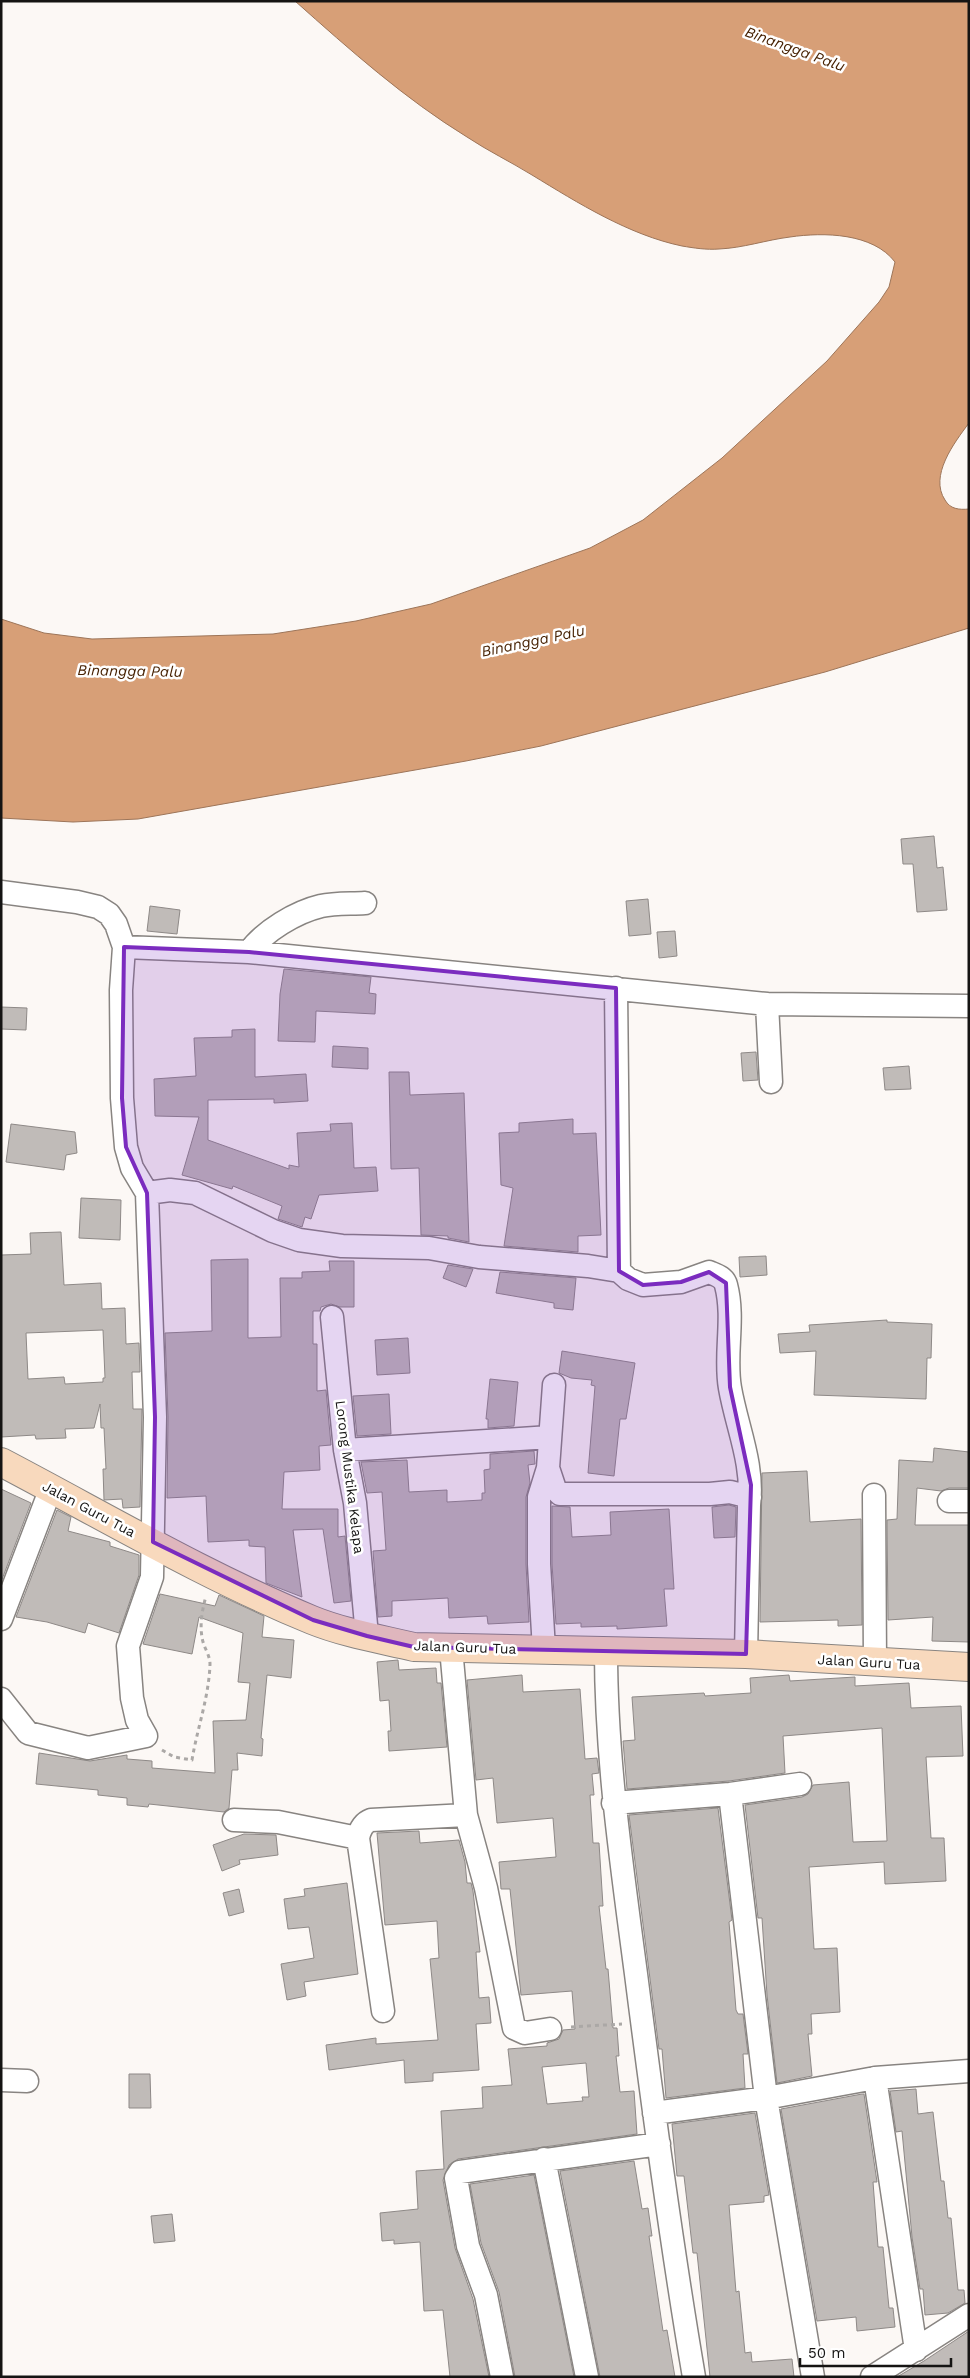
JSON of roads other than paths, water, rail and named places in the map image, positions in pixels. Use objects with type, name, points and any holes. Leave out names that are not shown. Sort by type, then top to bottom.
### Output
[{"type":"main road","name":"Jalan Guru Tua","points":[[1,1462],[212,1573],[313,1620],[367,1636],[414,1647],[746,1654],[969,1667]]},
{"type":"street","points":[[1,892],[77,902],[98,907],[109,914],[116,924],[124,946],[121,990],[126,1148],[132,1168],[147,1193],[155,1417],[152,1577],[128,1646],[132,1698],[138,1720],[146,1736],[88,1748],[28,1733],[1,1700]]},
{"type":"street","points":[[249,952],[256,944],[291,918],[321,906],[365,903]]},
{"type":"street","points":[[124,946],[249,952],[767,1004],[969,1006]]},
{"type":"street","points":[[616,988],[619,1271]]},
{"type":"street","points":[[767,1004],[771,1082]]},
{"type":"street","points":[[147,1193],[170,1190],[195,1193],[273,1231],[299,1240],[342,1246],[429,1248],[480,1257],[619,1271],[628,1279],[643,1285],[681,1282],[709,1272],[720,1276],[726,1283],[729,1301],[730,1387],[749,1468],[751,1485],[746,1654]]},
{"type":"street","name":"Lorong Mustika Kelapa","points":[[332,1317],[345,1450],[355,1503],[367,1636]]},
{"type":"street","points":[[544,1650],[539,1564],[540,1497],[548,1468],[554,1385]]},
{"type":"street","points":[[345,1450],[550,1438]]},
{"type":"street","points":[[548,1468],[555,1488],[560,1494],[710,1494],[730,1492],[750,1497]]},
{"type":"street","points":[[1,1619],[51,1488]]},
{"type":"street","points":[[874,1496],[875,1662]]},
{"type":"street","points":[[451,1648],[466,1815],[486,1888],[514,2028],[525,2033],[550,2029]]},
{"type":"street","points":[[606,1651],[613,1803],[677,2277],[694,2377]]},
{"type":"street","points":[[613,1803],[730,1794],[800,1784]]},
{"type":"street","points":[[730,1794],[766,2098],[813,2377]]},
{"type":"street","points":[[383,2011],[358,1838],[362,1826],[371,1820],[466,1815]]},
{"type":"street","points":[[234,1820],[278,1822],[358,1838]]},
{"type":"street","points":[[654,2113],[766,2098],[875,2078],[969,2071]]},
{"type":"street","points":[[875,2078],[916,2350]]},
{"type":"street","points":[[1,2080],[27,2081]]},
{"type":"street","points":[[502,2377],[486,2296],[468,2246],[456,2178],[460,2172],[659,2144]]},
{"type":"street","points":[[544,2159],[587,2377]]},
{"type":"street","points":[[872,2377],[969,2316]]},
{"type":"water","name":"Binangga Palu","points":[[295,1],[969,1],[969,423],[945,460],[940,481],[941,491],[949,505],[955,508],[969,509],[969,628],[825,672],[541,746],[466,761],[138,819],[73,822],[1,818],[1,619],[44,633],[92,639],[273,634],[356,621],[431,604],[590,548],[643,520],[722,458],[827,361],[879,302],[889,287],[895,262],[886,252],[861,240],[832,235],[803,235],[737,247],[705,249],[662,241],[604,217],[483,147],[422,107],[336,38]]}]
